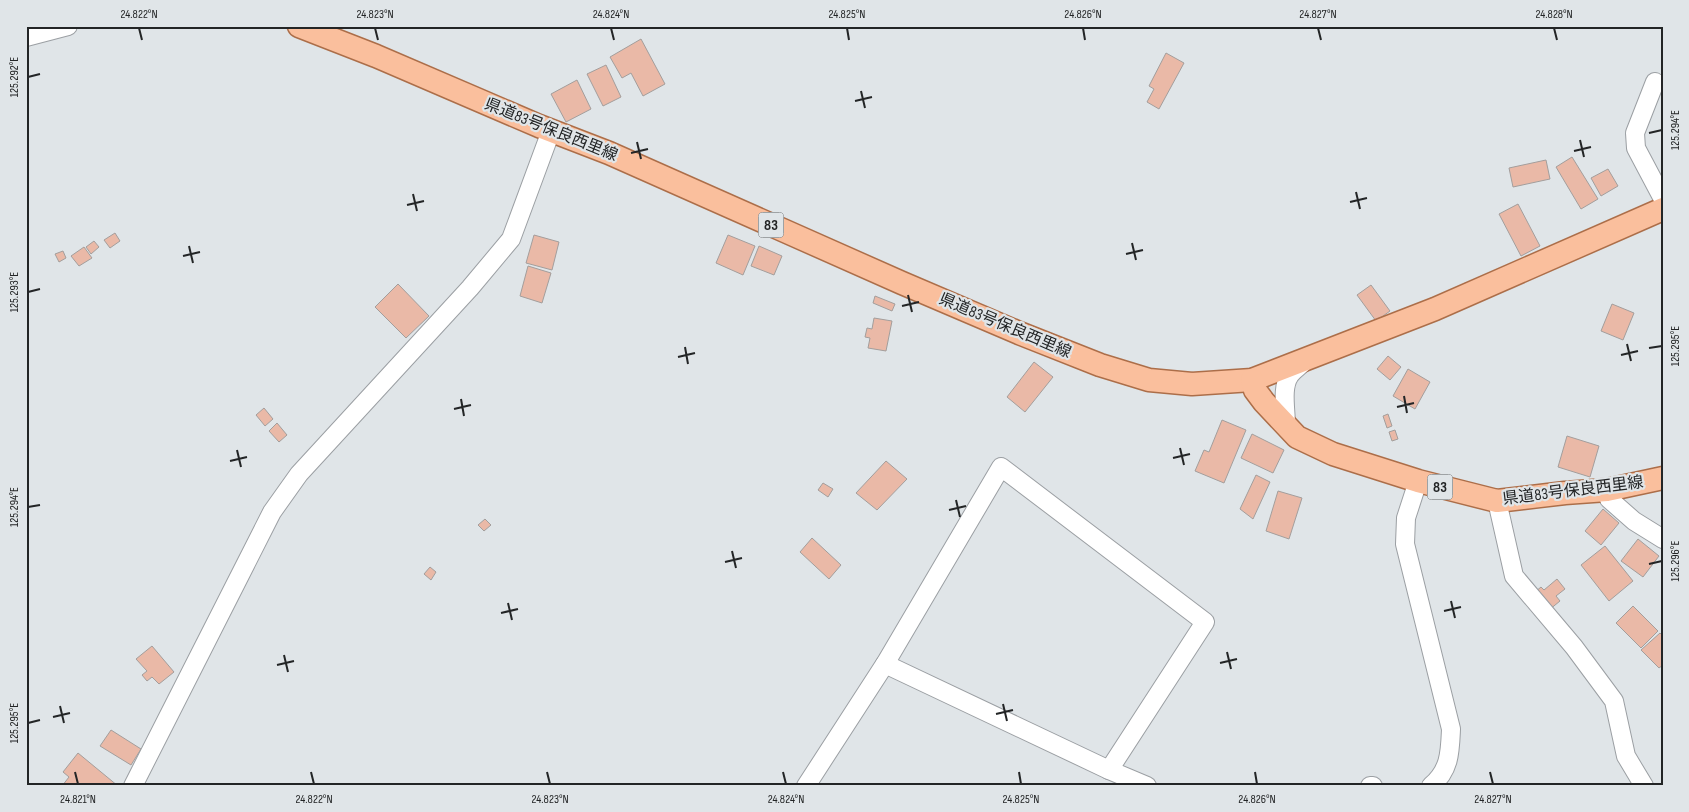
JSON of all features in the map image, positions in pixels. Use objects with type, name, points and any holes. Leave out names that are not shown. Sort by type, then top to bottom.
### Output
[{"type":"main road","name":"県道83号保良西里線","points":[[300,26],[609,153],[1019,333],[1100,365],[1149,380],[1192,384],[1252,380],[1435,309],[1663,210]]},
{"type":"main road","name":"県道83号保良西里線","points":[[1252,380],[1255,390],[1264,402],[1298,437],[1333,454],[1418,481],[1497,501],[1608,490],[1663,478]]},
{"type":"street","points":[[26,37],[68,26]]},
{"type":"street","points":[[1655,82],[1635,133],[1636,148],[1663,199]]},
{"type":"street","points":[[133,786],[272,512],[299,474],[470,288],[511,239],[551,130]]},
{"type":"street","points":[[1286,425],[1284,392],[1286,384],[1289,376],[1307,359]]},
{"type":"street","points":[[806,786],[885,664],[1002,467],[1205,622],[1109,770]]},
{"type":"street","points":[[1418,481],[1406,518],[1405,544],[1451,729],[1450,757],[1440,778],[1431,786]]},
{"type":"street","points":[[1608,490],[1609,499],[1634,521],[1663,539]]},
{"type":"street","points":[[1497,501],[1514,576],[1574,647],[1614,701],[1626,756],[1644,786]]},
{"type":"street","points":[[885,664],[1109,770],[1147,786]]},
{"type":"building","points":[[641,39],[665,84],[643,96],[631,73],[622,78],[610,57]]},
{"type":"building","points":[[1166,53],[1184,63],[1159,109],[1147,102],[1154,89],[1149,86]]},
{"type":"building","points":[[606,65],[621,97],[603,106],[587,74]]},
{"type":"building","points":[[577,80],[591,109],[566,122],[551,94]]},
{"type":"building","points":[[1572,157],[1598,199],[1581,209],[1556,167]]},
{"type":"building","points":[[1546,160],[1550,179],[1513,187],[1509,168]]},
{"type":"building","points":[[1608,169],[1618,186],[1601,196],[1591,178]]},
{"type":"building","points":[[1518,204],[1540,246],[1521,256],[1499,214]]},
{"type":"building","points":[[115,233],[120,241],[110,248],[104,240]]},
{"type":"building","points":[[534,235],[559,242],[552,270],[526,263]]},
{"type":"building","points":[[728,235],[755,246],[743,275],[716,263]]},
{"type":"building","points":[[94,241],[99,247],[91,254],[86,247]]},
{"type":"building","points":[[759,246],[782,256],[774,275],[751,266]]},
{"type":"building","points":[[84,247],[92,258],[79,266],[71,256]]},
{"type":"building","points":[[63,251],[66,258],[59,262],[55,254]]},
{"type":"building","points":[[528,266],[551,273],[542,303],[520,296]]},
{"type":"building","points":[[398,284],[429,316],[406,338],[375,307]]},
{"type":"building","points":[[1371,285],[1390,311],[1376,321],[1357,295]]},
{"type":"building","points":[[875,296],[895,304],[892,311],[873,303]]},
{"type":"building","points":[[1612,304],[1634,313],[1623,340],[1601,331]]},
{"type":"building","points":[[874,318],[892,321],[886,351],[868,348],[870,338],[865,337],[867,328],[872,329]]},
{"type":"building","points":[[1388,356],[1401,367],[1390,380],[1377,369]]},
{"type":"building","points":[[1034,362],[1053,377],[1025,412],[1007,397]]},
{"type":"building","points":[[1408,369],[1430,382],[1415,409],[1393,396]]},
{"type":"building","points":[[264,408],[273,419],[265,426],[256,415]]},
{"type":"building","points":[[1388,414],[1392,426],[1387,428],[1383,416]]},
{"type":"building","points":[[1222,420],[1246,430],[1224,483],[1195,471],[1204,450],[1209,452]]},
{"type":"building","points":[[277,423],[287,435],[279,442],[269,431]]},
{"type":"building","points":[[1395,430],[1398,439],[1392,441],[1389,432]]},
{"type":"building","points":[[1252,434],[1284,450],[1273,473],[1241,458]]},
{"type":"building","points":[[1567,436],[1599,446],[1590,477],[1558,467]]},
{"type":"building","points":[[886,461],[907,479],[877,510],[856,493]]},
{"type":"building","points":[[1256,475],[1270,482],[1253,519],[1240,509]]},
{"type":"building","points":[[823,483],[833,489],[828,497],[818,490]]},
{"type":"building","points":[[1278,491],[1302,498],[1289,539],[1266,531]]},
{"type":"building","points":[[1603,509],[1619,523],[1601,545],[1585,531]]},
{"type":"building","points":[[485,519],[491,525],[484,531],[478,525]]},
{"type":"building","points":[[812,538],[841,565],[829,579],[800,552]]},
{"type":"building","points":[[1638,539],[1659,556],[1643,577],[1621,561]]},
{"type":"building","points":[[1605,546],[1633,581],[1609,601],[1581,565]]},
{"type":"building","points":[[430,567],[436,572],[431,580],[424,574]]},
{"type":"building","points":[[1557,579],[1565,589],[1556,596],[1560,601],[1549,610],[1535,592],[1541,587],[1544,590]]},
{"type":"building","points":[[1633,606],[1658,631],[1641,648],[1616,623]]},
{"type":"building","points":[[1660,633],[1663,636],[1663,665],[1659,668],[1641,650]]},
{"type":"building","points":[[152,646],[174,672],[159,684],[152,677],[147,681],[142,675],[147,671],[136,659]]},
{"type":"building","points":[[111,730],[141,749],[131,765],[100,746]]},
{"type":"building","points":[[78,753],[118,786],[62,786],[69,777],[63,772]]}]
